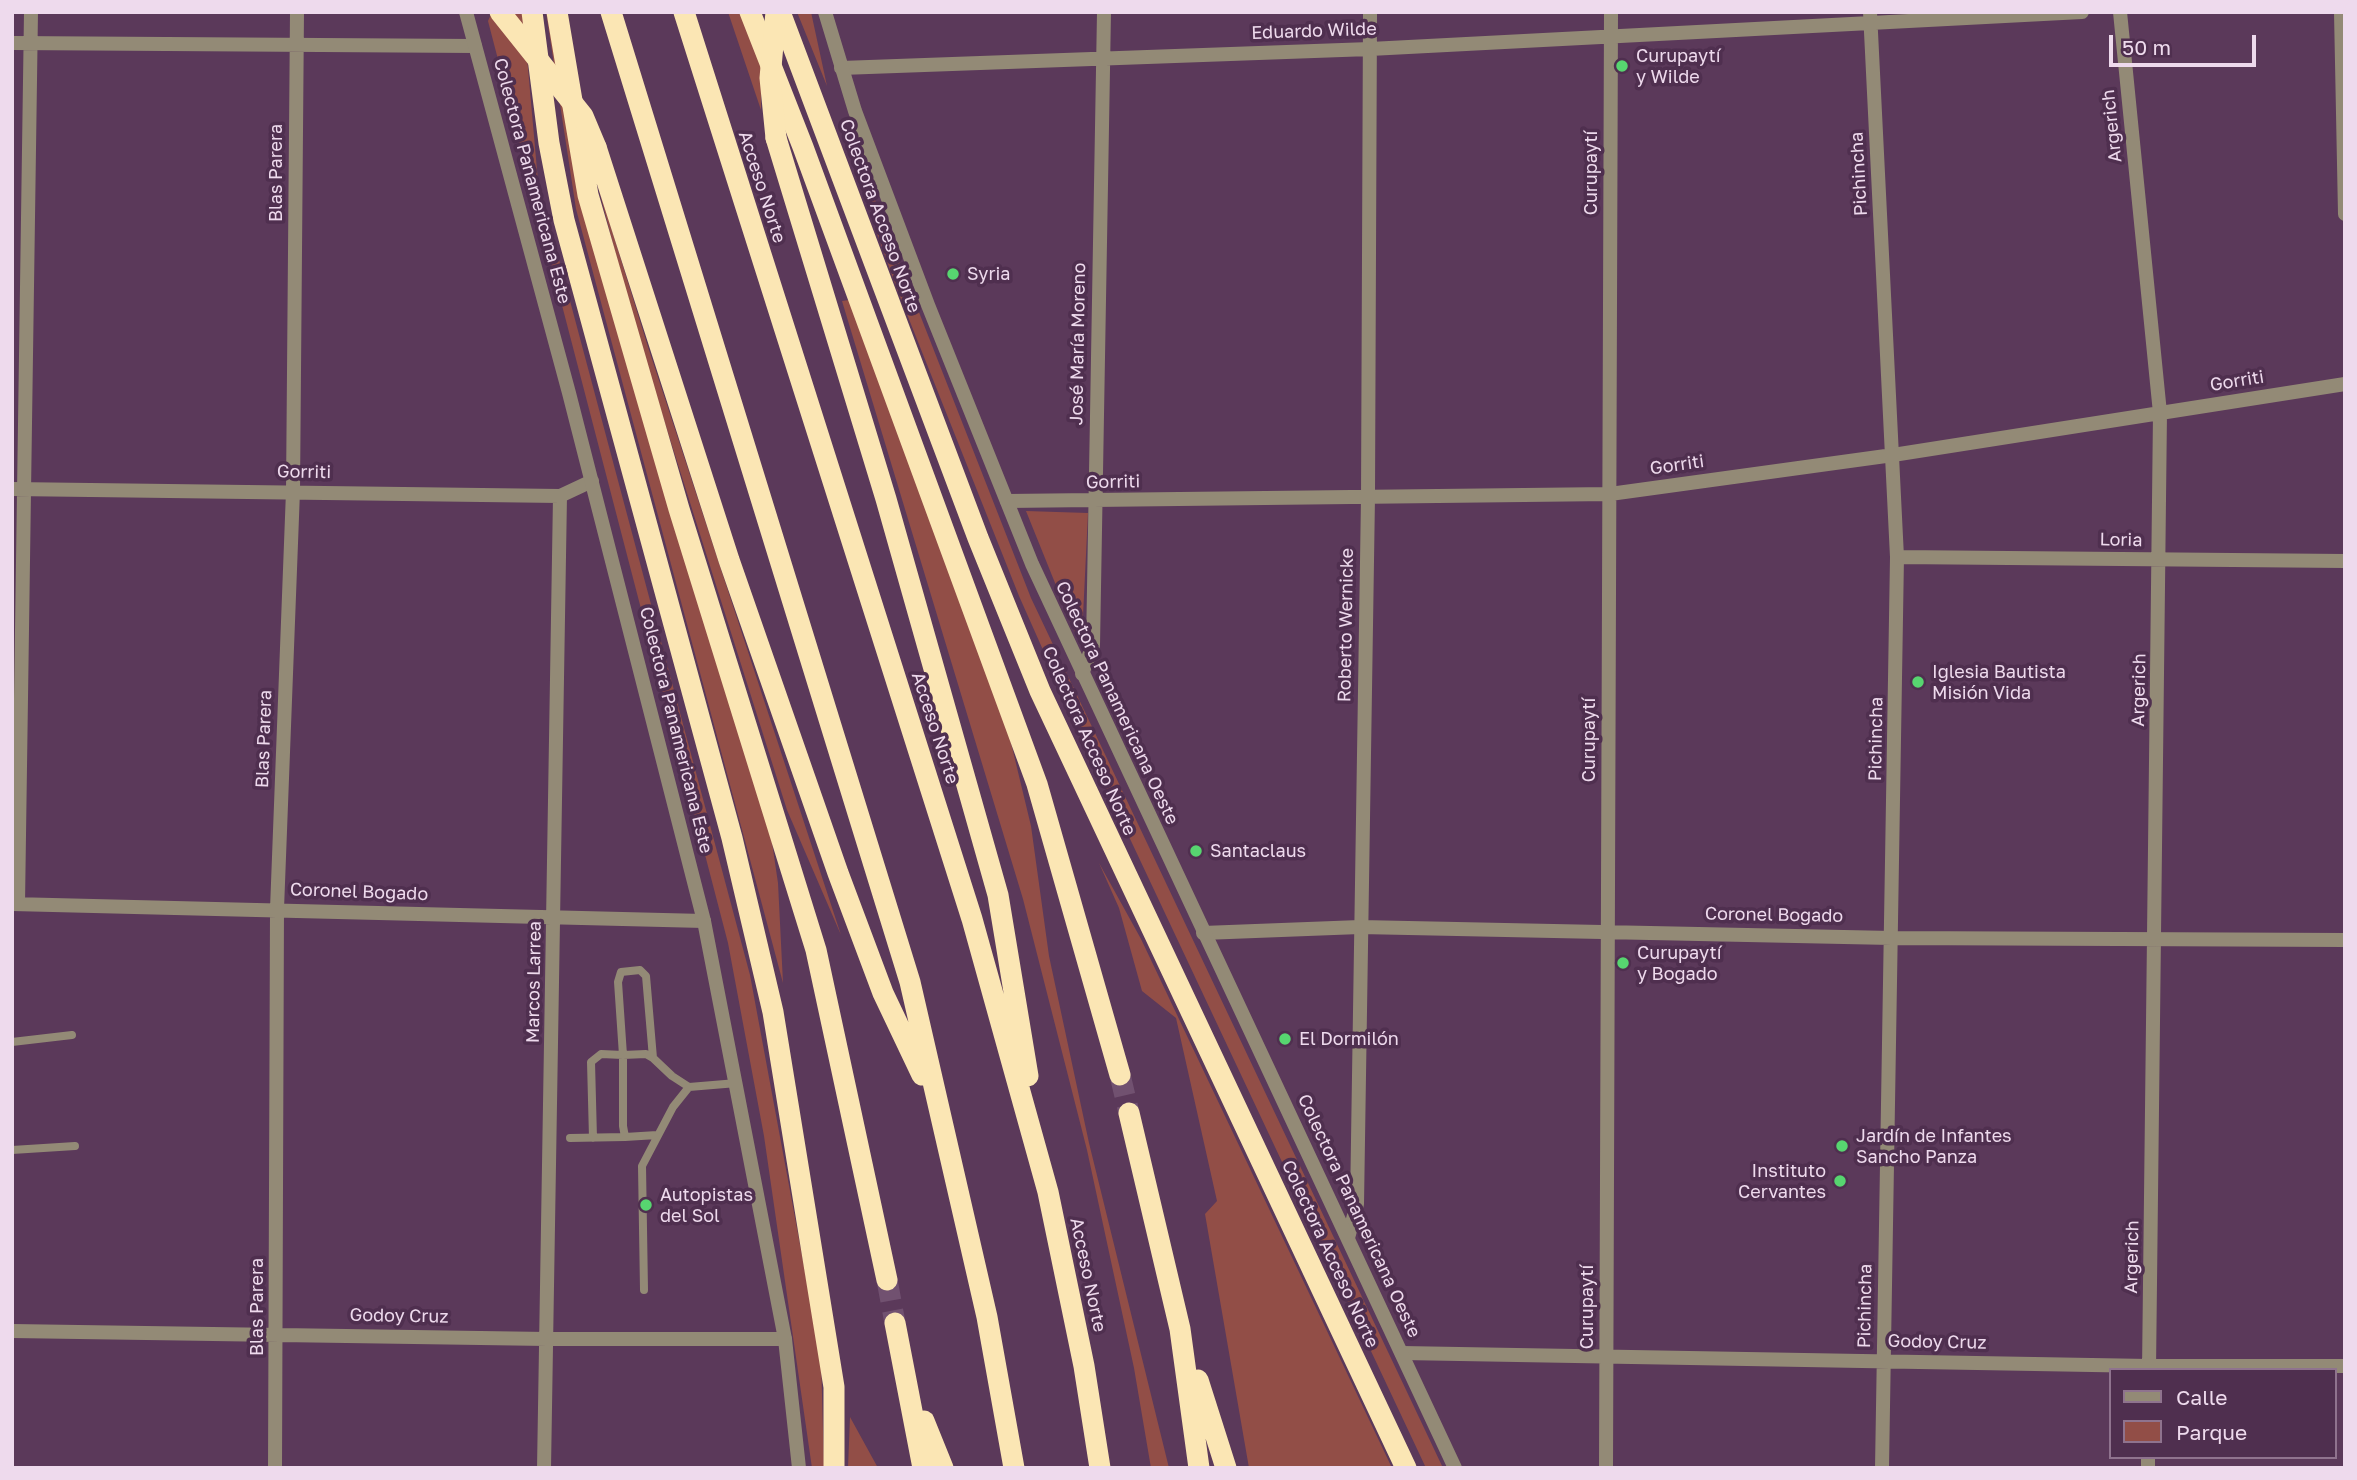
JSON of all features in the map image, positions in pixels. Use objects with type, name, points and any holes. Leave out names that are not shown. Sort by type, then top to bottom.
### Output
[{"type":"highway","points":[[500,12],[583,116],[596,147],[729,560],[838,873],[883,993],[938,1108]]},
{"type":"highway","points":[[532,12],[549,144],[564,220],[732,838],[773,1012],[834,1387],[834,1468]]},
{"type":"highway","points":[[556,12],[587,195],[679,509],[816,950],[887,1280]]},
{"type":"highway","points":[[611,12],[910,982],[987,1317],[1014,1468]]},
{"type":"highway","name":"Acceso Norte","points":[[684,12],[972,919],[1048,1192],[1084,1366],[1100,1468]]},
{"type":"highway","points":[[750,12],[803,147],[1037,785],[1120,1074]]},
{"type":"highway","points":[[778,12],[769,78],[776,138],[886,499],[998,895],[1048,1192]]},
{"type":"highway","name":"Colectora Acceso Norte","points":[[778,12],[978,538],[1040,691],[1406,1468]]},
{"type":"highway","points":[[1129,1113],[1180,1329],[1226,1468]]},
{"type":"highway","points":[[895,1323],[923,1468]]},
{"type":"highway","points":[[1180,1329],[1199,1468]]},
{"type":"highway","points":[[908,1383],[943,1468]]},
{"type":"street","points":[[15,904],[18,489],[31,12]]},
{"type":"street","name":"Blas Parera","points":[[275,1468],[277,909],[293,491],[298,12]]},
{"type":"street","name":"Colectora Panamericana Este","points":[[466,12],[592,481],[704,921],[785,1339],[799,1468]]},
{"type":"street","name":"Colectora Panamericana Oeste","points":[[825,12],[841,68],[928,305],[1007,501],[1082,674],[1455,1468]]},
{"type":"street","name":"José María Moreno","points":[[1082,674],[1093,645],[1104,12]]},
{"type":"street","name":"Roberto Wernicke","points":[[1348,1238],[1357,1204],[1368,497],[1370,12]]},
{"type":"street","name":"Curupaytí","points":[[1606,1468],[1611,12]]},
{"type":"street","name":"Eduardo Wilde","points":[[841,68],[1370,49],[1870,19],[2082,12]]},
{"type":"street","name":"Argerich","points":[[2120,12],[2160,413],[2149,1368]]},
{"type":"street","points":[[2340,12],[2345,214]]},
{"type":"street","name":"Pichincha","points":[[1870,19],[1898,557],[1882,1468]]},
{"type":"street","points":[[12,43],[475,47]]},
{"type":"street","name":"Gorriti","points":[[1007,501],[1609,494],[1893,455],[2345,384]]},
{"type":"street","name":"Gorriti","points":[[18,489],[560,496],[592,481]]},
{"type":"street","name":"Marcos Larrea","points":[[544,1468],[560,496]]},
{"type":"street","name":"Loria","points":[[1898,557],[2345,561]]},
{"type":"street","name":"Coronel Bogado","points":[[15,904],[704,921]]},
{"type":"street","name":"Coronel Bogado","points":[[1203,933],[1360,927],[1892,937],[2345,940]]},
{"type":"street","name":"Godoy Cruz","points":[[12,1331],[547,1339],[785,1339]]},
{"type":"street","name":"Godoy Cruz","points":[[1402,1353],[1884,1360],[2149,1368],[2345,1366]]},
{"type":"lane","points":[[625,1137],[618,977],[621,972],[640,970],[646,976],[653,1058]]},
{"type":"lane","points":[[12,1042],[72,1035]]},
{"type":"lane","points":[[593,1138],[591,1062],[601,1054],[646,1054],[689,1087],[737,1083]]},
{"type":"lane","points":[[644,1290],[642,1166],[657,1135],[689,1087]]},
{"type":"lane","points":[[570,1138],[657,1135]]},
{"type":"lane","points":[[12,1150],[75,1146]]},
{"type":"green space","points":[[492,12],[523,12],[538,181],[750,975],[821,1358],[824,1468],[812,1468],[764,1136],[728,943],[488,21]]},
{"type":"green space","points":[[546,12],[769,822],[778,883],[783,983],[576,209]]},
{"type":"green space","points":[[728,12],[741,12],[761,58],[761,110]]},
{"type":"green space","points":[[797,12],[811,12],[827,86]]},
{"type":"green space","points":[[846,126],[1031,598],[1443,1468],[1426,1468],[1076,724],[1019,596],[897,289],[875,228],[880,224]]},
{"type":"green space","points":[[597,182],[648,347],[841,935],[787,810],[634,325]]},
{"type":"green space","points":[[849,300],[1005,718],[1031,826],[1049,956],[1089,1143],[1169,1468],[1151,1468],[1134,1368],[1087,1150],[1023,899],[842,301]]},
{"type":"green space","points":[[1026,511],[1088,513],[1082,637],[1076,635]]},
{"type":"green space","points":[[1099,863],[1141,939],[1392,1468],[1249,1468],[1205,1214],[1217,1201],[1176,1018],[1142,991],[1119,908]]},
{"type":"green space","points":[[850,1417],[878,1468],[848,1468]]},
{"type":"tunnel","points":[[1120,1075],[1129,1113]]},
{"type":"tunnel","points":[[887,1280],[895,1323]]},
{"type":"place","name":"Curupaytí y Wilde","points":[[1622,66]]},
{"type":"place","name":"Syria","points":[[953,274]]},
{"type":"place","name":"Iglesia Bautista Misión Vida","points":[[1918,682]]},
{"type":"place","name":"Santaclaus","points":[[1196,851]]},
{"type":"place","name":"Curupaytí y Bogado","points":[[1623,963]]},
{"type":"place","name":"El Dormilón","points":[[1285,1039]]},
{"type":"place","name":"Jardín de Infantes Sancho Panza","points":[[1842,1146]]},
{"type":"place","name":"Instituto Cervantes","points":[[1840,1181]]},
{"type":"place","name":"Autopistas del Sol","points":[[646,1205]]}]
